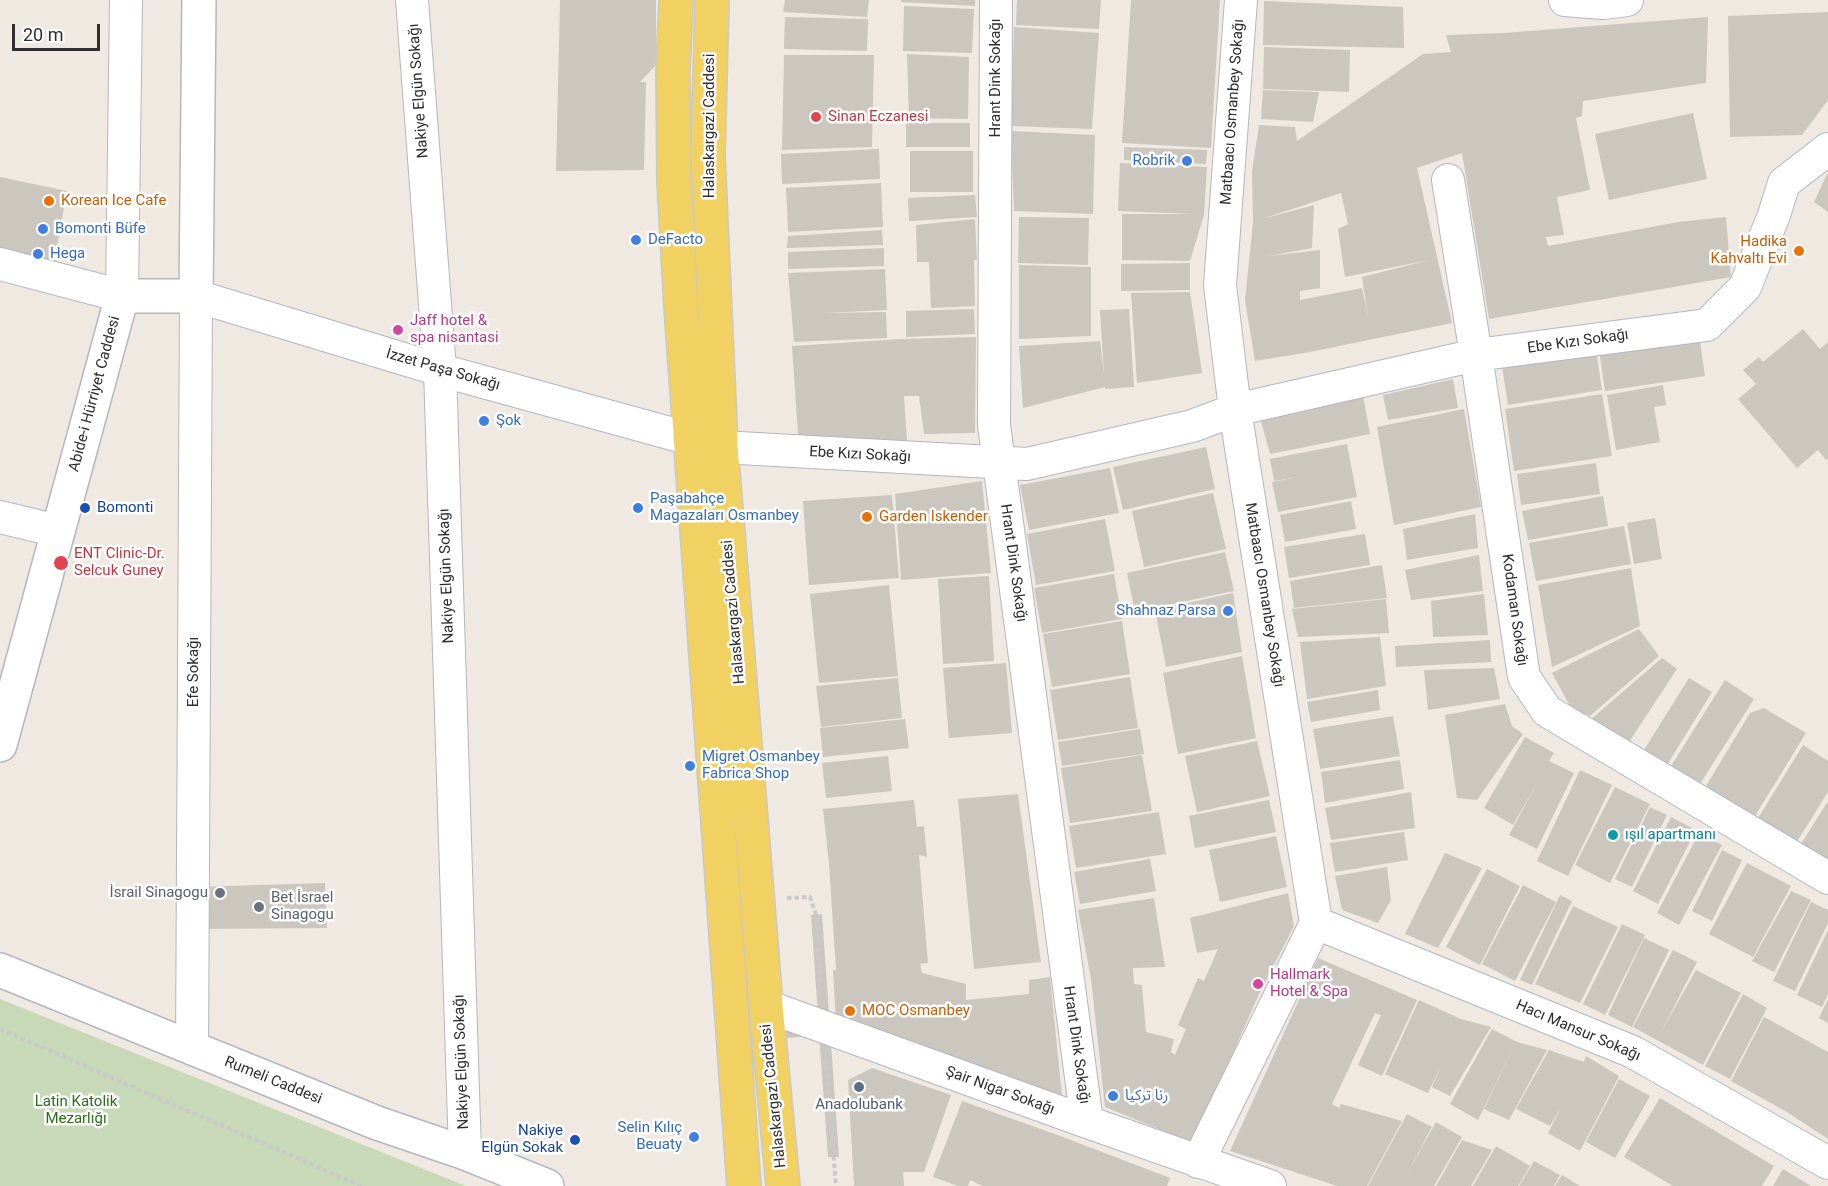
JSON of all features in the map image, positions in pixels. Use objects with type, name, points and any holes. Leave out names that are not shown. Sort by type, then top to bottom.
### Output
[{"type":"main road","points":[[196,296],[199,0]]},
{"type":"main road","name":"Halaskargazi Caddesi","points":[[675,0],[674,181],[758,899],[783,1186]]},
{"type":"main road","name":"Halaskargazi Caddesi","points":[[712,0],[708,156],[706,443],[744,1186]]},
{"type":"main road","name":"Abide-i Hürriyet Caddesi","points":[[0,745],[122,296],[196,296]]},
{"type":"main road","name":"Rumeli Caddesi","points":[[0,970],[377,1124],[465,1153],[547,1186]]},
{"type":"street","points":[[0,264],[122,296],[126,0]]},
{"type":"street","name":"Nakiye Elgün Sokağı","points":[[412,0],[440,370],[465,1153]]},
{"type":"street","name":"Hrant Dink Sokağı","points":[[996,0],[994,424],[1087,1122]]},
{"type":"street","name":"Matbaacı Osmanbey Sokağı","points":[[1242,0],[1220,285],[1234,410],[1317,923]]},
{"type":"street","points":[[1564,0],[1603,3],[1627,0]]},
{"type":"street","name":"Ebe Kızı Sokağı","points":[[706,443],[1027,464],[1192,426],[1234,410],[1476,355],[1707,325],[1744,287],[1785,183],[1828,149]]},
{"type":"street","name":"Kodaman Sokağı","points":[[1448,180],[1524,677],[1547,711],[1828,878]]},
{"type":"street","name":"İzzet Paşa Sokağı","points":[[196,296],[440,370],[706,443]]},
{"type":"street","name":"Efe Sokağı","points":[[192,1048],[196,296]]},
{"type":"street","points":[[0,517],[58,531]]},
{"type":"street","points":[[1198,1162],[1317,923]]},
{"type":"street","name":"Hacı Mansur Sokağı","points":[[1317,923],[1633,1052],[1828,1164]]},
{"type":"street","name":"Şair Nigar Sokağı","points":[[766,1006],[1270,1186]]},
{"type":"path","points":[[758,899],[810,897],[816,915],[822,1002]]},
{"type":"path","points":[[0,1029],[361,1186]]},
{"type":"path","points":[[826,1055],[836,1186]]},
{"type":"green space","name":"Latin Katolik Mezarlığı","points":[[0,999],[466,1186],[0,1186]]},
{"type":"building","points":[[560,0],[656,0],[656,65],[640,82],[646,82],[644,170],[556,171]]},
{"type":"building","points":[[785,0],[869,0],[867,17],[783,12]]},
{"type":"building","points":[[901,0],[975,0],[975,6],[901,2]]},
{"type":"building","points":[[1017,0],[1101,0],[1099,29],[1016,25]]},
{"type":"building","points":[[1131,0],[1220,0],[1211,148],[1122,143]]},
{"type":"building","points":[[1264,1],[1403,7],[1404,48],[1263,45]]},
{"type":"building","points":[[904,6],[974,9],[972,53],[903,51]]},
{"type":"building","points":[[1828,12],[1828,100],[1802,135],[1730,137],[1728,16]]},
{"type":"building","points":[[785,17],[868,19],[867,51],[784,49]]},
{"type":"building","points":[[1708,17],[1706,83],[1583,101],[1582,116],[1576,118],[1590,190],[1557,197],[1564,235],[1546,237],[1548,246],[1678,222],[1726,217],[1731,277],[1489,319],[1462,153],[1417,168],[1452,323],[1255,361],[1245,300],[1253,222],[1252,171],[1259,125],[1295,127],[1297,141],[1423,54],[1451,52],[1446,35],[1504,33]],"holes":[[[1341,193],[1348,224],[1338,229],[1345,277],[1429,260],[1362,277],[1368,315],[1362,288],[1300,300],[1300,291],[1320,288],[1320,250],[1269,256],[1312,248],[1314,205],[1262,219]]]},
{"type":"building","points":[[1014,27],[1099,33],[1092,129],[1011,126]]},
{"type":"building","points":[[1264,47],[1350,50],[1349,92],[1263,89]]},
{"type":"building","points":[[907,54],[969,57],[968,119],[909,118]]},
{"type":"building","points":[[784,55],[874,55],[872,147],[782,150]]},
{"type":"building","points":[[1263,90],[1319,92],[1313,122],[1261,119]]},
{"type":"building","points":[[1693,113],[1707,179],[1609,200],[1595,134]]},
{"type":"building","points":[[906,123],[970,123],[970,147],[906,147]]},
{"type":"building","points":[[1011,131],[1095,135],[1093,214],[1014,211]]},
{"type":"building","points":[[1124,147],[1207,150],[1206,164],[1124,160]]},
{"type":"building","points":[[879,149],[880,179],[782,184],[781,154]]},
{"type":"building","points":[[910,151],[973,151],[973,192],[910,192]]},
{"type":"building","points":[[1120,163],[1207,167],[1204,215],[1190,261],[1122,260],[1122,214],[1193,214],[1118,211]]},
{"type":"building","points":[[1828,172],[1828,212],[1814,202]]},
{"type":"building","points":[[0,177],[67,191],[53,269],[0,255]]},
{"type":"building","points":[[881,183],[883,227],[788,232],[786,188]]},
{"type":"building","points":[[975,195],[977,217],[909,221],[908,198]]},
{"type":"building","points":[[1019,217],[1089,218],[1088,265],[1018,263]]},
{"type":"building","points":[[975,219],[977,260],[974,260],[975,306],[931,308],[929,262],[917,262],[916,225]]},
{"type":"building","points":[[882,230],[883,245],[787,248],[788,236]]},
{"type":"building","points":[[884,248],[884,266],[788,269],[788,252]]},
{"type":"building","points":[[1190,263],[1190,290],[1121,291],[1121,264]]},
{"type":"building","points":[[1019,265],[1091,267],[1091,336],[1019,339]]},
{"type":"building","points":[[885,269],[887,310],[824,313],[886,312],[887,338],[794,342],[788,273]]},
{"type":"building","points":[[1190,292],[1202,373],[1137,383],[1131,293]]},
{"type":"building","points":[[974,309],[975,334],[906,337],[906,311]]},
{"type":"building","points":[[1129,309],[1134,387],[1105,389],[1105,387],[1023,408],[1019,346],[1100,341],[1104,375],[1100,310]]},
{"type":"building","points":[[1803,329],[1820,349],[1828,342],[1828,458],[1826,460],[1818,450],[1797,468],[1738,399],[1756,384],[1743,370],[1759,357],[1763,362]]},
{"type":"building","points":[[1699,335],[1705,376],[1605,391],[1599,350]]},
{"type":"building","points":[[976,337],[975,433],[924,434],[919,396],[904,396],[907,441],[799,449],[792,346]]},
{"type":"building","points":[[1596,350],[1602,390],[1508,405],[1502,367]]},
{"type":"building","points":[[1453,379],[1458,408],[1388,420],[1383,395]]},
{"type":"building","points":[[1663,385],[1666,405],[1654,407],[1660,442],[1616,450],[1607,395]]},
{"type":"building","points":[[1602,394],[1612,456],[1514,471],[1505,409]]},
{"type":"building","points":[[1363,395],[1370,434],[1270,454],[1260,418]]},
{"type":"building","points":[[1464,409],[1481,507],[1394,525],[1377,427]]},
{"type":"building","points":[[1347,444],[1357,497],[1278,512],[1272,482],[1298,477],[1274,481],[1270,459]]},
{"type":"building","points":[[1206,447],[1215,489],[1123,510],[1113,467]]},
{"type":"building","points":[[1596,463],[1600,494],[1521,505],[1517,474]]},
{"type":"building","points":[[1110,468],[1119,513],[1029,530],[1020,485]]},
{"type":"building","points":[[982,481],[991,573],[901,580],[895,494]]},
{"type":"building","points":[[1213,493],[1226,549],[1144,567],[1132,511]]},
{"type":"building","points":[[892,495],[899,578],[809,585],[803,501]]},
{"type":"building","points":[[1603,496],[1608,526],[1528,540],[1522,511]]},
{"type":"building","points":[[1351,501],[1356,529],[1285,542],[1280,515]]},
{"type":"building","points":[[1475,514],[1478,548],[1407,560],[1403,529]]},
{"type":"building","points":[[1655,518],[1662,559],[1634,564],[1627,523]]},
{"type":"building","points":[[1105,519],[1115,571],[1036,585],[1027,534]]},
{"type":"building","points":[[1624,526],[1631,564],[1536,581],[1529,543]]},
{"type":"building","points":[[1365,534],[1370,565],[1289,578],[1284,547]]},
{"type":"building","points":[[1225,552],[1234,591],[1135,612],[1127,573]]},
{"type":"building","points":[[1479,555],[1483,591],[1411,600],[1405,570]]},
{"type":"building","points":[[1382,565],[1387,598],[1294,608],[1290,581]]},
{"type":"building","points":[[1631,568],[1640,626],[1552,667],[1538,585]]},
{"type":"building","points":[[1114,574],[1122,619],[1042,633],[1034,588]]},
{"type":"building","points":[[989,576],[994,661],[943,664],[938,579]]},
{"type":"building","points":[[889,585],[898,676],[819,683],[810,594]]},
{"type":"building","points":[[1233,593],[1242,652],[1166,667],[1155,610]]},
{"type":"building","points":[[1484,594],[1488,635],[1433,637],[1431,601]]},
{"type":"building","points":[[1386,599],[1389,633],[1298,637],[1292,609]]},
{"type":"building","points":[[1122,621],[1130,674],[1052,687],[1043,634]]},
{"type":"building","points":[[1639,629],[1659,656],[1590,716],[1571,708],[1552,673]]},
{"type":"building","points":[[1380,637],[1386,686],[1307,699],[1300,642]]},
{"type":"building","points":[[1490,640],[1491,662],[1396,667],[1395,646]]},
{"type":"building","points":[[1242,656],[1256,738],[1178,754],[1163,673]]},
{"type":"building","points":[[1662,658],[1677,669],[1629,742],[1590,720]]},
{"type":"building","points":[[1006,663],[1012,733],[949,738],[943,668]]},
{"type":"building","points":[[1494,668],[1500,699],[1428,710],[1424,670]]},
{"type":"building","points":[[1130,677],[1138,728],[1058,740],[1050,690]]},
{"type":"building","points":[[898,678],[902,718],[821,727],[816,686]]},
{"type":"building","points":[[1689,678],[1712,692],[1667,765],[1644,750]]},
{"type":"building","points":[[1725,680],[1754,699],[1700,784],[1671,766]]},
{"type":"building","points":[[1378,690],[1380,710],[1311,722],[1307,702]]},
{"type":"building","points":[[1505,704],[1512,726],[1523,734],[1477,800],[1457,798],[1445,715]]},
{"type":"building","points":[[1764,708],[1806,733],[1755,816],[1706,786],[1750,713]]},
{"type":"building","points":[[1393,716],[1400,756],[1320,769],[1313,729]]},
{"type":"building","points":[[905,719],[909,748],[823,757],[820,728]]},
{"type":"building","points":[[1140,729],[1144,754],[1062,766],[1058,742]]},
{"type":"building","points":[[1525,737],[1554,753],[1549,761],[1574,773],[1537,849],[1509,835],[1536,785],[1513,825],[1484,808]]},
{"type":"building","points":[[1257,741],[1270,796],[1197,812],[1185,756]]},
{"type":"building","points":[[1803,745],[1828,761],[1828,792],[1796,843],[1757,820]]},
{"type":"building","points":[[1142,755],[1152,811],[1070,823],[1061,768]]},
{"type":"building","points":[[888,756],[892,791],[826,798],[822,763]]},
{"type":"building","points":[[1400,760],[1404,789],[1325,803],[1321,772]]},
{"type":"building","points":[[1580,770],[1612,785],[1568,876],[1537,861]]},
{"type":"building","name":"ışıl apartmanı","points":[[1615,787],[1650,804],[1610,883],[1575,865]]},
{"type":"building","points":[[1411,792],[1415,828],[1331,840],[1325,808]]},
{"type":"building","points":[[1018,794],[1041,962],[974,969],[958,799]]},
{"type":"building","points":[[914,800],[917,827],[924,826],[927,857],[919,855],[928,963],[920,964],[922,973],[966,984],[966,1000],[1029,994],[1029,980],[1050,977],[1062,1096],[836,1023],[833,970],[836,970],[823,809]]},
{"type":"building","points":[[1269,800],[1276,832],[1195,848],[1189,816]]},
{"type":"building","points":[[1828,801],[1828,860],[1801,844]]},
{"type":"building","points":[[1650,807],[1667,815],[1632,887],[1615,879]]},
{"type":"building","points":[[1159,812],[1166,854],[1076,868],[1069,826]]},
{"type":"building","points":[[1671,817],[1696,830],[1658,904],[1633,891]]},
{"type":"building","points":[[1404,832],[1408,860],[1335,872],[1330,843]]},
{"type":"building","points":[[1699,833],[1722,845],[1679,925],[1657,913]]},
{"type":"building","points":[[1276,836],[1287,887],[1220,902],[1209,850]]},
{"type":"building","points":[[1722,850],[1742,860],[1712,921],[1692,911]]},
{"type":"building","points":[[1445,853],[1482,868],[1438,948],[1405,934]]},
{"type":"building","points":[[1150,859],[1156,891],[1080,904],[1074,872]]},
{"type":"building","points":[[1747,863],[1791,886],[1753,957],[1709,934]]},
{"type":"building","points":[[1387,867],[1391,900],[1378,923],[1342,910],[1335,876]]},
{"type":"building","points":[[1487,869],[1520,886],[1480,965],[1446,947]]},
{"type":"building","name":"Bet İsrael Sinagogu","points":[[325,883],[327,928],[192,929],[193,887]]},
{"type":"building","points":[[1523,885],[1556,902],[1515,981],[1482,964]]},
{"type":"building","points":[[1791,891],[1811,900],[1774,972],[1752,961]]},
{"type":"building","points":[[1288,893],[1294,926],[1259,994],[1193,1143],[1105,1107],[1091,979],[1078,910],[1154,898],[1165,967],[1133,968],[1134,984],[1142,985],[1146,1032],[1174,1039],[1171,1052],[1175,1055],[1186,1029],[1178,1025],[1198,978],[1204,981],[1218,949],[1197,953],[1190,918]]},
{"type":"building","points":[[1560,895],[1572,901],[1532,985],[1520,980]]},
{"type":"building","points":[[1811,902],[1828,910],[1828,923],[1795,991],[1773,981]]},
{"type":"building","points":[[1573,906],[1618,927],[1580,1003],[1535,984]]},
{"type":"building","points":[[822,914],[839,1157],[828,1157],[819,1035],[727,1044],[727,1166],[708,917],[718,916],[725,1023],[818,1016],[811,915]]},
{"type":"building","points":[[1622,924],[1645,935],[1605,1015],[1583,1004]]},
{"type":"building","points":[[1828,930],[1828,994],[1822,1007],[1797,995]]},
{"type":"building","points":[[1644,938],[1669,950],[1632,1027],[1608,1015]]},
{"type":"building","points":[[1673,950],[1697,962],[1661,1032],[1696,970],[1741,993],[1703,1065],[1633,1027]]},
{"type":"building","points":[[1318,958],[1417,1000],[1382,1076],[1358,1065],[1381,1015],[1375,1013],[1332,1104],[1339,1108],[1341,1104],[1402,1121],[1367,1186],[1337,1186],[1230,1151]]},
{"type":"building","points":[[1743,994],[1767,1008],[1730,1079],[1705,1066]]},
{"type":"building","points":[[1828,999],[1828,1023],[1819,1018]]},
{"type":"building","points":[[1419,1000],[1461,1019],[1491,1027],[1450,1096],[1432,1087],[1441,1066],[1428,1093],[1385,1074]]},
{"type":"building","points":[[1764,1017],[1828,1052],[1828,1139],[1787,1112],[1731,1081]]},
{"type":"building","points":[[1492,1029],[1517,1042],[1547,1050],[1509,1120],[1484,1109],[1514,1046],[1478,1120],[1450,1104]]},
{"type":"building","points":[[1549,1050],[1584,1062],[1586,1056],[1619,1076],[1580,1151],[1548,1133],[1561,1108],[1550,1126],[1516,1109]]},
{"type":"building","points":[[872,1068],[951,1095],[924,1172],[903,1172],[904,1186],[854,1186],[848,1080]]},
{"type":"building","points":[[1619,1079],[1650,1096],[1615,1158],[1586,1142]]},
{"type":"building","points":[[1660,1098],[1774,1166],[1762,1186],[1673,1186],[1624,1157]]},
{"type":"building","points":[[962,1101],[1170,1178],[1167,1186],[983,1186],[970,1180],[968,1186],[958,1186],[933,1177]]},
{"type":"building","points":[[1407,1114],[1432,1127],[1407,1174],[1436,1122],[1462,1137],[1434,1186],[1368,1186]]},
{"type":"building","points":[[1462,1140],[1492,1150],[1471,1186],[1436,1186]]},
{"type":"building","points":[[1496,1146],[1530,1166],[1518,1186],[1473,1186]]},
{"type":"building","points":[[1534,1161],[1560,1175],[1554,1186],[1519,1186]]},
{"type":"building","points":[[1783,1169],[1811,1186],[1773,1186]]},
{"type":"building","points":[[1562,1175],[1580,1186],[1555,1186]]},
{"type":"place","name":"Sinan Eczanesi","points":[[816,117]]},
{"type":"place","name":"Robrik","points":[[1187,161]]},
{"type":"place","name":"Korean Ice Cafe","points":[[49,201]]},
{"type":"place","name":"Bomonti Büfe","points":[[43,229]]},
{"type":"place","name":"DeFacto","points":[[636,240]]},
{"type":"place","name":"Hadika Kahvaltı Evi","points":[[1799,251]]},
{"type":"place","name":"Hega","points":[[38,254]]},
{"type":"place","name":"Jaff hotel & spa nisantasi","points":[[398,330]]},
{"type":"place","name":"Şok","points":[[484,421]]},
{"type":"place","name":"Bomonti","points":[[85,508]]},
{"type":"place","name":"Paşabahçe Magazaları Osmanbey","points":[[638,508]]},
{"type":"place","name":"Garden Iskender","points":[[867,517]]},
{"type":"place","name":"ENT Clinic-Dr. Selcuk Guney","points":[[61,563]]},
{"type":"place","name":"Shahnaz Parsa","points":[[1228,611]]},
{"type":"place","name":"Migret Osmanbey Fabrica Shop","points":[[690,766]]},
{"type":"place","name":"ışıl apartmanı","points":[[1613,835]]},
{"type":"place","name":"İsrail Sinagogu","points":[[220,893]]},
{"type":"place","name":"Bet İsrael Sinagogu","points":[[259,907]]},
{"type":"place","name":"Hallmark Hotel & Spa","points":[[1258,984]]},
{"type":"place","name":"MOC Osmanbey","points":[[850,1011]]},
{"type":"place","name":"Anadolubank","points":[[859,1087]]},
{"type":"place","name":"رنا تركيا","points":[[1113,1096]]},
{"type":"place","name":"Selin Kılıç Beuaty","points":[[694,1137]]},
{"type":"place","name":"Nakiye Elgün Sokak","points":[[575,1140]]}]
